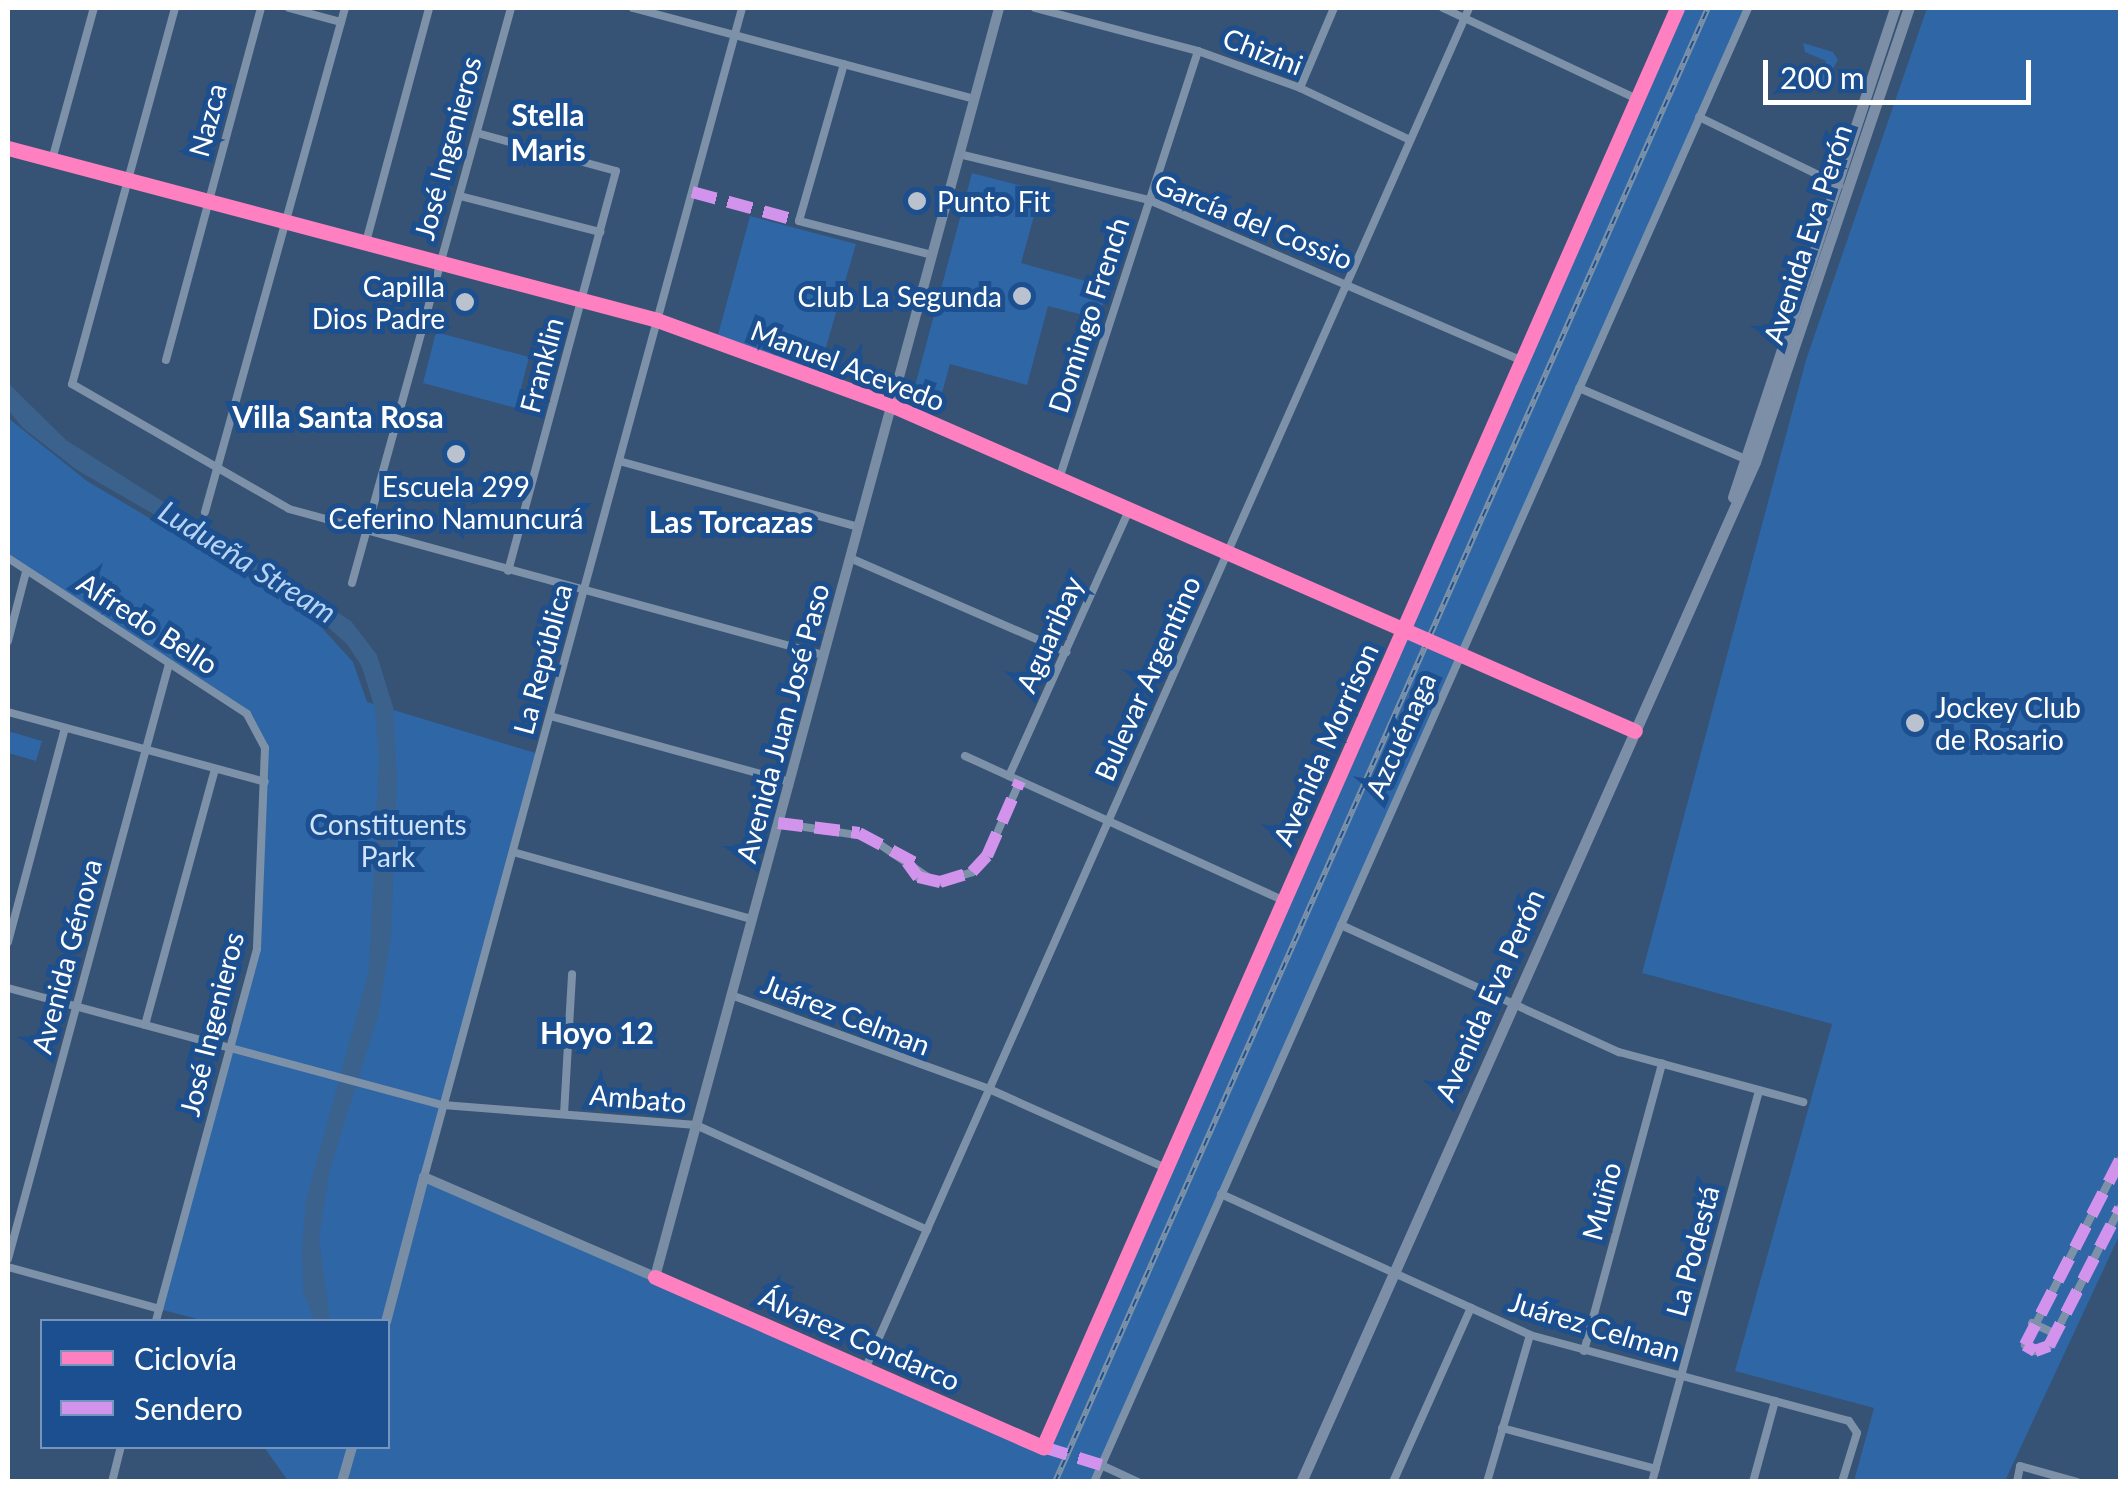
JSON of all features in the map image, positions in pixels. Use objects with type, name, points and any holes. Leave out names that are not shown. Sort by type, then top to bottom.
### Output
[{"type":"main road","name":"Avenida Juan José Paso","points":[[655,1277],[998,8]]},
{"type":"main road","name":"Avenida Eva Perón","points":[[1301,1482],[1724,528],[1841,186],[1895,8]]},
{"type":"main road","name":"Avenida Eva Perón","points":[[1841,186],[1909,8]]},
{"type":"main road","name":"Manuel Acevedo","points":[[891,404],[1635,731]]},
{"type":"main road","name":"Álvarez Condarco","points":[[424,1176],[655,1277]]},
{"type":"main road","name":"La República","points":[[387,1319],[424,1176]]},
{"type":"main road","points":[[342,1482],[351,1449]]},
{"type":"street","points":[[52,160],[94,8]]},
{"type":"street","points":[[175,8],[72,384],[218,472],[289,509],[823,656]]},
{"type":"street","name":"Nazca","points":[[166,360],[260,8]]},
{"type":"street","points":[[289,8],[340,22]]},
{"type":"street","points":[[205,512],[344,8]]},
{"type":"street","points":[[366,242],[429,8]]},
{"type":"street","name":"José Ingenieros","points":[[352,583],[510,8]]},
{"type":"street","points":[[633,8],[974,99]]},
{"type":"street","name":"La República","points":[[424,1176],[742,8]]},
{"type":"street","name":"Chizini","points":[[1035,8],[1198,51],[1300,88],[1410,140]]},
{"type":"street","points":[[1300,88],[1334,8]]},
{"type":"street","points":[[1443,8],[1637,99]]},
{"type":"street","name":"Bulevar Argentino","points":[[866,1367],[1469,8]]},
{"type":"street","name":"Avenida Morrison","points":[[1044,1446],[1678,8]]},
{"type":"street","name":"Azcuénaga","points":[[1094,1482],[1748,8]]},
{"type":"street","name":"Domingo French","points":[[1059,479],[1198,51]]},
{"type":"street","points":[[844,64],[800,221],[932,255]]},
{"type":"street","points":[[1699,117],[1841,186]]},
{"type":"street","name":"Franklin","points":[[477,133],[616,171],[508,571]]},
{"type":"street","name":"Manuel Acevedo","points":[[8,148],[657,320],[891,404]]},
{"type":"street","name":"García del Cossio","points":[[959,154],[1149,200],[1347,282],[1522,361]]},
{"type":"street","points":[[460,196],[600,232]]},
{"type":"street","points":[[1579,388],[1750,460]]},
{"type":"street","points":[[619,461],[858,527]]},
{"type":"street","name":"Aguaribay","points":[[1009,776],[1128,510]]},
{"type":"street","name":"Alfredo Bello","points":[[8,558],[247,714],[260,732]]},
{"type":"street","points":[[850,558],[1066,652]]},
{"type":"street","points":[[8,640],[26,572]]},
{"type":"street","name":"Avenida Génova","points":[[8,1259],[168,664]]},
{"type":"street","points":[[8,712],[265,782]]},
{"type":"street","points":[[550,716],[789,782]]},
{"type":"street","points":[[8,942],[65,728]]},
{"type":"street","name":"José Ingenieros","points":[[157,1319],[257,949],[265,782],[260,732]]},
{"type":"street","points":[[965,756],[1284,901]]},
{"type":"street","points":[[146,1025],[215,768]]},
{"type":"street","points":[[778,824],[859,833],[907,862],[914,874],[948,881],[980,866],[1020,781]]},
{"type":"street","points":[[513,852],[752,919]]},
{"type":"street","points":[[1341,925],[1620,1052],[1804,1102]]},
{"type":"street","points":[[564,1114],[572,974]]},
{"type":"street","points":[[8,988],[366,1089],[444,1105]]},
{"type":"street","name":"Juárez Celman","points":[[732,995],[989,1089],[1166,1168]]},
{"type":"street","name":"Muiño","points":[[1584,1351],[1662,1064]]},
{"type":"street","name":"La Podestá","points":[[1652,1482],[1759,1090]]},
{"type":"street","name":"Ambato","points":[[444,1105],[696,1125],[927,1230]]},
{"type":"street","points":[[2120,1160],[2024,1340],[2035,1350],[2049,1346],[2120,1208]]},
{"type":"street","name":"Juárez Celman","points":[[1221,1194],[1530,1335],[1856,1426],[1842,1482]]},
{"type":"street","points":[[8,1267],[160,1309]]},
{"type":"street","name":"Álvarez Condarco","points":[[655,1277],[1044,1446]]},
{"type":"street","points":[[1392,1482],[1471,1308]]},
{"type":"street","points":[[2032,1324],[2056,1334]]},
{"type":"street","points":[[1487,1482],[1530,1335]]},
{"type":"street","points":[[1753,1482],[1775,1401]]},
{"type":"street","points":[[1502,1428],[1656,1469]]},
{"type":"street","points":[[112,1482],[120,1449]]},
{"type":"street","points":[[1101,1466],[1138,1482]]},
{"type":"street","points":[[2016,1482],[2020,1466],[2076,1482]]},
{"type":"green space","name":"Constituents Park","points":[[1677,8],[1748,8],[1094,1481],[288,1481],[265,1449],[390,1449],[390,1319],[197,1319],[159,1309],[257,949],[265,748],[247,714],[8,558],[8,418],[87,481],[279,595],[322,628],[353,662],[367,702],[539,754],[425,1177],[1043,1446]]},
{"type":"green space","name":"Jockey Club de Rosario","points":[[1927,8],[2120,8],[2120,1234],[2005,1481],[1854,1481],[1874,1408],[1735,1371],[1832,1024],[1642,973],[1806,360]]},
{"type":"green space","points":[[1803,43],[1833,52],[1838,60],[1823,85],[1792,71],[1818,81],[1826,61],[1805,52]]},
{"type":"green space","name":"Club La Segunda","points":[[972,173],[1041,191],[1021,263],[1107,287],[1099,319],[1048,306],[1027,385],[950,364],[937,411],[911,401]]},
{"type":"green space","points":[[750,216],[856,244],[819,371],[718,335]]},
{"type":"green space","points":[[436,332],[529,357],[516,408],[423,383]]},
{"type":"green space","points":[[8,731],[42,741],[36,761],[8,753]]},
{"type":"water","name":"Ludueña Stream","points":[[8,383],[66,440],[351,621],[377,655],[393,707],[397,778],[391,935],[379,1012],[330,1169],[319,1239],[330,1319],[314,1319],[303,1292],[302,1247],[306,1200],[369,971],[379,759],[375,709],[362,667],[347,644],[287,591],[77,470],[23,428],[8,410]]},
{"type":"railway","points":[[1055,1482],[1708,8]]},
{"type":"marked path","points":[[692,192],[799,221]]},
{"type":"marked path","points":[[907,862],[918,877],[940,882],[972,872],[987,856],[1020,781]]},
{"type":"marked path","points":[[778,823],[859,833],[919,865]]},
{"type":"marked path","points":[[2120,1160],[2025,1345],[2035,1351],[2049,1346],[2120,1208]]},
{"type":"marked path","points":[[1043,1447],[1101,1465]]},
{"type":"cycle path","points":[[655,1277],[1043,1447],[1677,8]]},
{"type":"cycle path","points":[[8,148],[657,320],[891,405],[1635,731]]},
{"type":"place","name":"Punto Fit","points":[[917,201]]},
{"type":"place","name":"Club La Segunda","points":[[1022,296]]},
{"type":"place","name":"Capilla Dios Padre","points":[[465,302]]},
{"type":"place","name":"Escuela 299 Ceferino Namuncurá","points":[[456,454]]},
{"type":"place","name":"Jockey Club de Rosario","points":[[1915,723]]},
{"type":"district","name":"Stella Maris","points":[[548,131]]},
{"type":"district","name":"Villa Santa Rosa","points":[[338,416]]},
{"type":"district","name":"Las Torcazas","points":[[731,521]]},
{"type":"district","name":"Hoyo 12","points":[[597,1032]]}]
